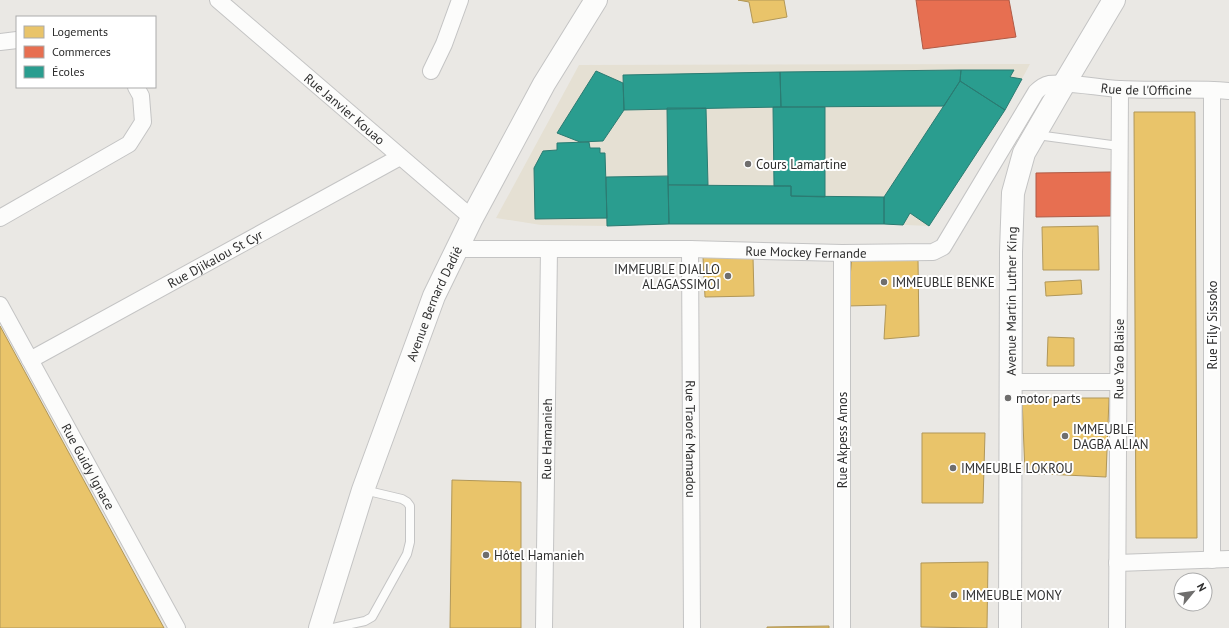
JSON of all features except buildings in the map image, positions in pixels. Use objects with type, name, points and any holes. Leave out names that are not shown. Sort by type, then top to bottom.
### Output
[{"type":"street","name":"Rue Janvier Kouao","points":[[218,0],[472,218]]},
{"type":"street","points":[[431,71],[444,44],[460,0]]},
{"type":"street","name":"Avenue Bernard Dadié","points":[[320,628],[363,490],[434,296],[472,218],[544,84],[596,0]]},
{"type":"street","name":"Avenue Martin Luther King","points":[[1010,628],[1010,252],[1013,193],[1024,153],[1114,0]]},
{"type":"street","points":[[0,42],[16,40]]},
{"type":"street","name":"Rue Mockey Fernande","points":[[457,249],[690,249],[842,253],[934,252],[943,247],[1036,92],[1049,84],[1064,84]]},
{"type":"street","name":"Rue de l'Officine","points":[[1064,84],[1120,89],[1229,91]]},
{"type":"street","points":[[0,218],[129,144],[143,122],[141,96],[137,88]]},
{"type":"street","name":"Rue Yao Blaise","points":[[1117,628],[1120,89]]},
{"type":"street","name":"Rue Fily Sissoko","points":[[1212,90],[1212,560]]},
{"type":"street","name":"Rue Djikalou St Cyr","points":[[30,360],[400,157]]},
{"type":"street","name":"Rue Hamanieh","points":[[544,628],[549,249]]},
{"type":"street","name":"Rue Traoré Mamadou","points":[[690,249],[692,628]]},
{"type":"street","name":"Rue Akpess Amos","points":[[842,253],[842,628]]},
{"type":"street","name":"Rue Guidy Ignace","points":[[0,306],[177,628]]},
{"type":"street","points":[[1010,382],[1118,382]]},
{"type":"street","points":[[1117,563],[1229,560]]},
{"type":"lane","points":[[1034,135],[1119,146]]},
{"type":"lane","points":[[333,628],[365,621],[372,617],[407,554],[410,542],[410,506],[407,502],[402,499],[363,490]]},
{"type":"shaded area","name":"Cours Lamartine","points":[[1030,64],[1005,110],[929,226],[884,224],[541,225],[496,218],[579,65]]},
{"type":"place","name":"Cours Lamartine","points":[[748,164]]},
{"type":"place","name":"IMMEUBLE DIALLO ALAGASSIMOI","points":[[728,276]]},
{"type":"place","name":"IMMEUBLE BENKE","points":[[884,282]]},
{"type":"place","name":"motor parts","points":[[1008,398]]},
{"type":"place","name":"IMMEUBLE DAGBA ALIAN","points":[[1065,436]]},
{"type":"place","name":"IMMEUBLE LOKROU","points":[[953,468]]},
{"type":"place","name":"Hôtel Hamanieh","points":[[486,555]]},
{"type":"place","name":"IMMEUBLE MONY","points":[[954,595]]}]
